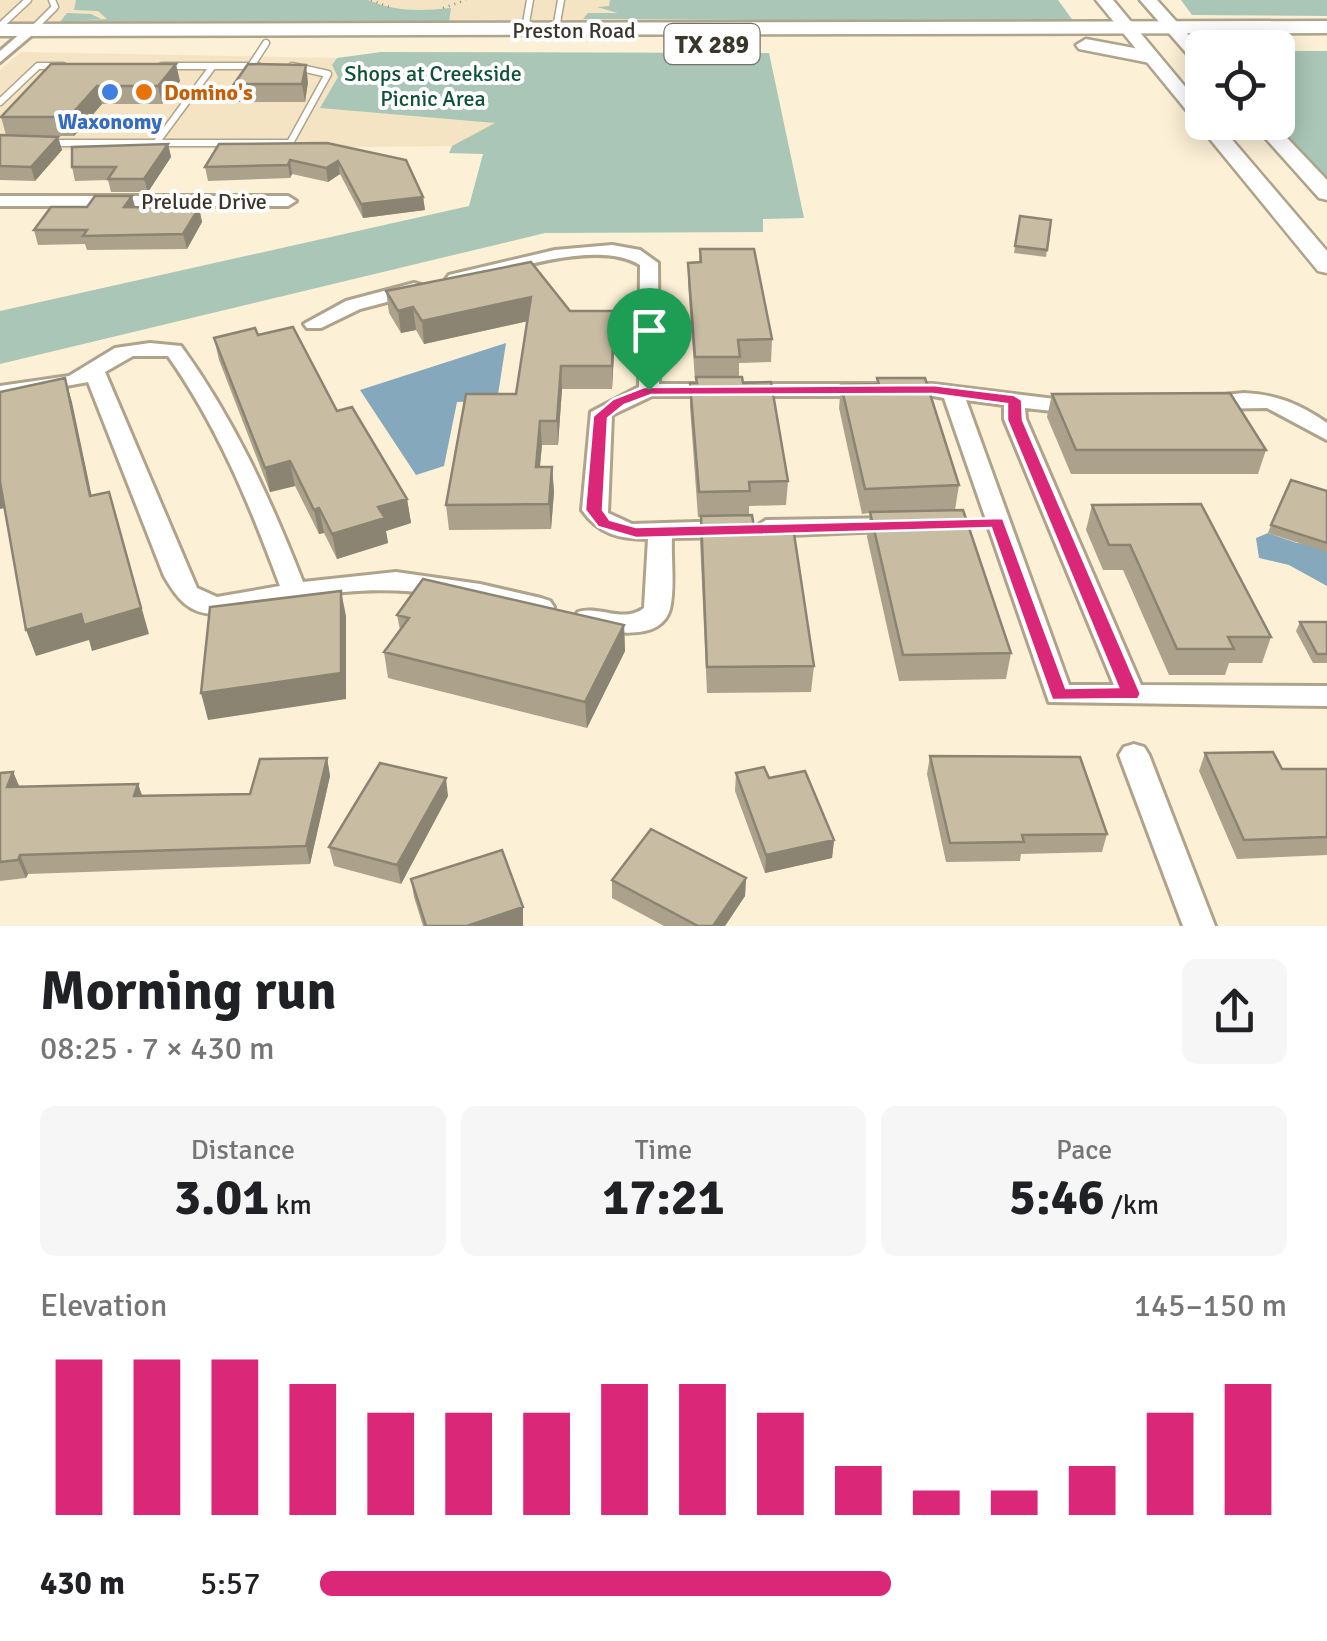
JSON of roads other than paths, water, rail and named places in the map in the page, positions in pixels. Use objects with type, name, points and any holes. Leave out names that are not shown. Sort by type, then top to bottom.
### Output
[{"type":"main road","points":[[1088,0],[1095,11],[1088,36],[1137,43]]},
{"type":"main road","points":[[1104,0],[1185,99]]},
{"type":"main road","points":[[1153,6],[1227,30]]},
{"type":"main road","points":[[1153,6],[1185,41]]},
{"type":"main road","name":"Preston Road","points":[[1295,32],[1327,27]]},
{"type":"main road","name":"Preston Road","points":[[10,34],[266,43],[540,37]]},
{"type":"main road","name":"Preston Road","points":[[10,34],[1088,36],[1185,44]]},
{"type":"main road","name":"Preston Road","points":[[1295,41],[1327,43]]},
{"type":"main road","points":[[1220,140],[1327,266]]},
{"type":"main road","points":[[1278,140],[1327,193]]},
{"type":"street","points":[[0,58],[10,34]]},
{"type":"street","name":"Prelude Drive","points":[[0,201],[288,201]]},
{"type":"street","points":[[314,324],[353,306],[538,257],[569,252],[635,253],[649,263],[649,390]]},
{"type":"street","points":[[0,392],[74,381],[94,371],[114,353],[142,347],[174,350],[202,386],[259,497],[294,591]]},
{"type":"street","points":[[94,371],[187,594],[199,603],[218,606],[294,591],[396,580],[480,592],[620,624],[654,615],[660,532]]},
{"type":"street","points":[[918,524],[660,532],[621,530],[604,524],[594,510],[602,412],[649,390],[952,391],[1066,408],[1106,408]]},
{"type":"street","points":[[952,391],[987,522],[1059,695],[1327,696]]},
{"type":"street","points":[[1188,406],[1243,399],[1271,401],[1294,409],[1327,433]]},
{"type":"street","points":[[1014,400],[1015,420],[1131,694]]},
{"type":"street","points":[[1134,755],[1198,926]]},
{"type":"lane","points":[[10,34],[28,0]]},
{"type":"lane","points":[[10,34],[50,14],[55,7],[52,0]]},
{"type":"lane","points":[[530,0],[526,23],[540,37],[557,23],[562,0]]},
{"type":"lane","points":[[251,66],[266,43]]},
{"type":"lane","points":[[0,102],[38,66],[77,66]]},
{"type":"lane","points":[[154,66],[267,66]]},
{"type":"lane","points":[[156,143],[212,66]]},
{"type":"lane","points":[[39,143],[290,143],[328,74],[318,69],[284,66]]},
{"type":"lane","points":[[0,91],[12,91]]},
{"type":"water","points":[[506,343],[497,401],[457,402],[444,466],[416,475],[360,390]]},
{"type":"water","points":[[1268,533],[1297,543],[1327,545],[1327,586],[1289,565],[1259,558],[1256,538]]},
{"type":"place","name":"Waxonomy","points":[[110,92]]},
{"type":"place","name":"Domino's","points":[[144,92]]},
{"type":"park label","name":"Shops at Creekside Picnic Area","points":[[433,86]]}]
